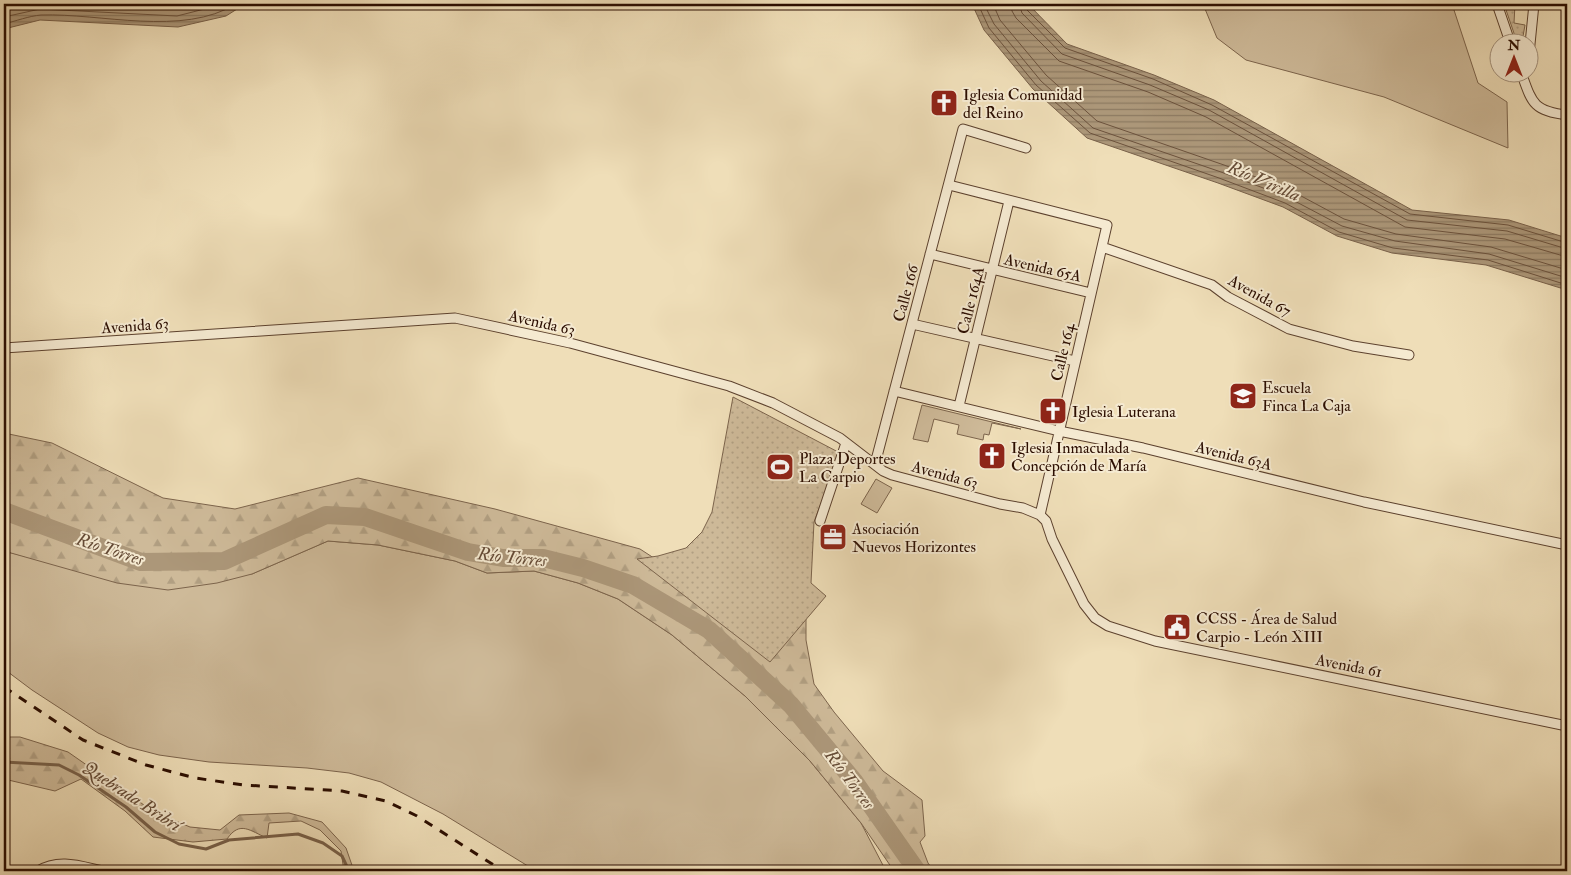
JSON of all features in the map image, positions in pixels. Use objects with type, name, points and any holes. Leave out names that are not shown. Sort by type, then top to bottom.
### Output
[{"type":"street","points":[[1497,4],[1507,32]]},
{"type":"street","points":[[1531,32],[1534,4]]},
{"type":"street","points":[[1524,82],[1534,103],[1542,110],[1567,115]]},
{"type":"street","points":[[1526,88],[1527,82]]},
{"type":"street","name":"Calle 166","points":[[875,464],[963,129],[1026,148]]},
{"type":"street","points":[[949,185],[1009,200]]},
{"type":"street","name":"Calle 164","points":[[1009,200],[1107,225],[1040,515]]},
{"type":"street","name":"Calle 164A","points":[[959,406],[1009,200]]},
{"type":"street","name":"Avenida 67","points":[[1102,247],[1212,285],[1228,297],[1290,328],[1353,346],[1408,355]]},
{"type":"street","name":"Avenida 65A","points":[[930,254],[1091,293]]},
{"type":"street","name":"Avenida 63","points":[[4,348],[455,318],[570,343],[729,386],[773,403],[840,438],[883,471],[892,475],[1000,504],[1023,508],[1040,515]]},
{"type":"street","points":[[912,324],[976,340],[1076,361]]},
{"type":"street","name":"Avenida 63A","points":[[894,390],[1059,431],[1143,448],[1364,502],[1567,545]]},
{"type":"street","points":[[820,522],[846,443]]},
{"type":"street","name":"Avenida 61","points":[[1040,515],[1046,522],[1052,539],[1084,604],[1095,618],[1108,626],[1155,641],[1567,726]]},
{"type":"street","points":[[38,871],[46,866],[57,863],[103,871]]},
{"type":"green space","points":[[1203,4],[1452,4],[1478,83],[1507,102],[1508,148],[1384,97],[1246,60],[1217,38]]},
{"type":"green space","points":[[1504,4],[1515,4],[1514,23],[1525,25],[1524,32],[1514,32]]},
{"type":"green space","points":[[733,397],[840,453],[814,522],[811,583],[826,596],[770,662],[637,559],[658,556],[686,548],[702,532],[712,512]]},
{"type":"green space","points":[[922,405],[1021,429],[992,423],[989,435],[984,434],[983,440],[957,434],[959,425],[934,419],[928,442],[913,439]]},
{"type":"green space","points":[[4,433],[52,443],[163,498],[235,509],[358,478],[495,509],[640,549],[737,612],[806,619],[806,640],[814,684],[834,712],[883,771],[922,800],[925,836],[920,842],[928,863],[934,871],[894,871],[861,823],[810,761],[745,696],[672,635],[618,599],[578,583],[534,571],[487,573],[455,561],[378,545],[328,541],[252,574],[217,583],[168,590],[117,583],[4,551]]},
{"type":"green space","points":[[876,479],[892,488],[877,513],[861,504]]},
{"type":"green space","points":[[328,541],[378,545],[455,561],[487,573],[534,571],[578,583],[618,599],[672,635],[745,696],[810,761],[861,823],[886,871],[536,871],[443,814],[381,782],[349,773],[307,768],[209,762],[159,755],[128,747],[98,733],[32,690],[4,669],[4,551],[40,560],[252,574]]},
{"type":"green space","points":[[4,737],[20,737],[68,752],[154,812],[190,827],[220,830],[239,815],[289,813],[322,822],[346,848],[354,871],[344,871],[341,851],[320,830],[301,821],[269,823],[267,838],[241,828],[232,833],[227,839],[193,842],[153,837],[125,811],[81,779],[55,791],[4,779]]},
{"type":"water","points":[[4,4],[245,4],[226,16],[178,27],[40,20],[4,29]]},
{"type":"water","name":"Río Virilla","points":[[972,4],[1028,4],[1067,44],[1154,75],[1214,100],[1412,210],[1509,220],[1567,238],[1567,290],[1486,265],[1392,253],[1337,236],[1283,207],[1087,138],[1033,89],[984,30]]},
{"type":"waterway","name":"Río Torres","points":[[4,511],[141,562],[224,561],[326,515],[365,517],[468,552],[503,558],[543,558],[583,568],[633,585],[709,630],[791,705],[854,781],[917,871]]},
{"type":"waterway","name":"Quebrada Bribrí","points":[[4,762],[59,765],[79,775],[126,807],[155,832],[179,844],[206,849],[229,840],[298,834],[323,843],[342,856],[349,871]]},
{"type":"railway","points":[[4,687],[83,740],[146,765],[195,778],[244,785],[342,791],[386,801],[417,816],[503,871]]},
{"type":"place","name":"Iglesia Comunidad del Reino","points":[[944,103]]},
{"type":"place","name":"Escuela Finca La Caja","points":[[1243,396]]},
{"type":"place","name":"Iglesia Luterana","points":[[1053,411]]},
{"type":"place","name":"Iglesia Inmaculada Concepción de María","points":[[992,456]]},
{"type":"place","name":"Plaza Deportes La Carpio","points":[[780,467]]},
{"type":"place","name":"Asociación Nuevos Horizontes","points":[[833,537]]},
{"type":"place","name":"CCSS - Área de Salud Carpio - León XIII","points":[[1177,627]]}]
